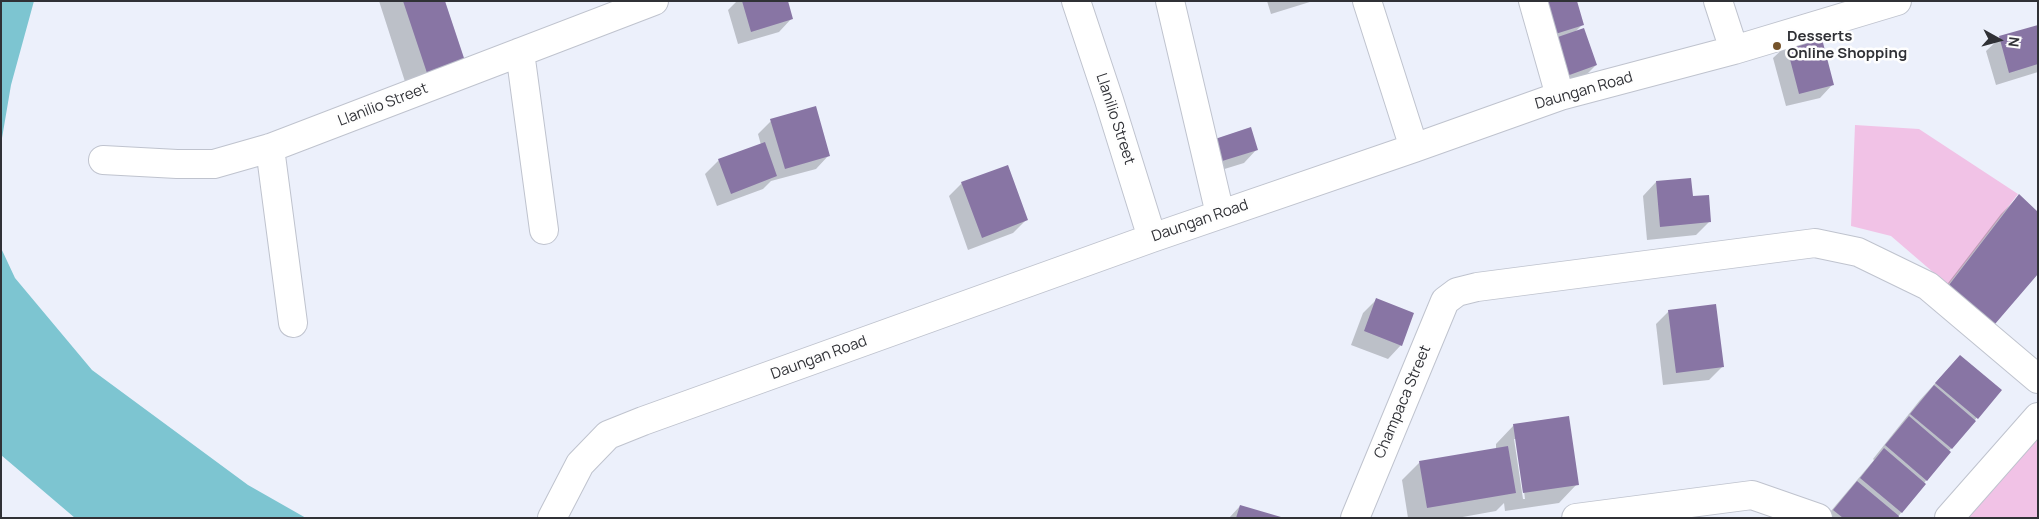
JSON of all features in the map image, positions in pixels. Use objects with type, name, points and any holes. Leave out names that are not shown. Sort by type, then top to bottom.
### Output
[{"type":"street","name":"Llanilio Street","points":[[103,160],[214,164],[270,148],[654,1]]},
{"type":"street","name":"Llanilio Street","points":[[1076,1],[1110,100],[1152,238]]},
{"type":"street","points":[[1170,1],[1220,214]]},
{"type":"street","points":[[1367,1],[1414,148]]},
{"type":"street","points":[[1533,1],[1560,96]]},
{"type":"street","points":[[1718,1],[1734,50]]},
{"type":"street","name":"Daungan Road","points":[[552,518],[580,464],[608,435],[1152,238],[1560,96],[1734,50],[1897,1]]},
{"type":"street","points":[[520,52],[544,230]]},
{"type":"street","points":[[270,148],[293,323]]},
{"type":"street","name":"Champaca Street","points":[[1355,518],[1445,301],[1458,292],[1477,287],[1815,243],[1858,252],[1928,286],[2038,379]]},
{"type":"street","points":[[1950,518],[2038,417]]},
{"type":"street","points":[[1576,518],[1752,495],[1815,515],[1818,518]]},
{"type":"shaded area","points":[[1855,125],[1919,129],[2018,194],[1948,285],[1891,236],[1851,226]]},
{"type":"shaded area","points":[[2038,432],[2038,518],[1968,518],[1994,486]]},
{"type":"water","points":[[1,1],[34,1],[11,85],[1,144]]},
{"type":"water","points":[[1,248],[15,278],[92,370],[248,485],[306,518],[75,518],[1,455]]},
{"type":"building","points":[[403,1],[445,1],[465,61],[427,73]]},
{"type":"building","points":[[742,1],[788,1],[793,19],[751,32]]},
{"type":"building","points":[[1538,1],[1577,1],[1584,25],[1549,36]]},
{"type":"building","points":[[2038,25],[2038,64],[2009,73],[1999,36]]},
{"type":"building","points":[[1584,28],[1597,65],[1564,77],[1552,39]]},
{"type":"building","points":[[1821,35],[1834,85],[1799,94],[1786,44]]},
{"type":"building","points":[[816,106],[830,156],[785,169],[770,119]]},
{"type":"building","points":[[1251,127],[1258,150],[1219,162],[1212,140]]},
{"type":"building","points":[[765,142],[777,176],[731,194],[718,159]]},
{"type":"building","points":[[1008,165],[1028,220],[982,238],[961,182]]},
{"type":"building","points":[[1691,178],[1693,196],[1709,195],[1711,222],[1660,227],[1656,181]]},
{"type":"building","points":[[2019,194],[2038,212],[2038,274],[1995,324],[1949,285]]},
{"type":"building","points":[[1376,298],[1414,313],[1402,346],[1364,331]]},
{"type":"building","points":[[1716,304],[1724,367],[1676,373],[1668,310]]},
{"type":"building","points":[[1960,355],[2002,390],[1978,419],[1935,383]]},
{"type":"building","points":[[1934,385],[1976,421],[1952,449],[1910,414]]},
{"type":"building","points":[[1569,416],[1579,485],[1523,493],[1513,424]]},
{"type":"building","points":[[1909,416],[1951,452],[1927,481],[1885,445]]},
{"type":"building","points":[[1508,446],[1516,493],[1427,508],[1419,461]]},
{"type":"building","points":[[1884,448],[1926,484],[1902,513],[1860,478]]},
{"type":"building","points":[[1857,481],[1899,516],[1898,518],[1843,518],[1833,510]]},
{"type":"building","points":[[1240,505],[1281,517],[1281,518],[1236,518]]},
{"type":"place","name":"Desserts Online Shopping","points":[[1777,46]]}]
